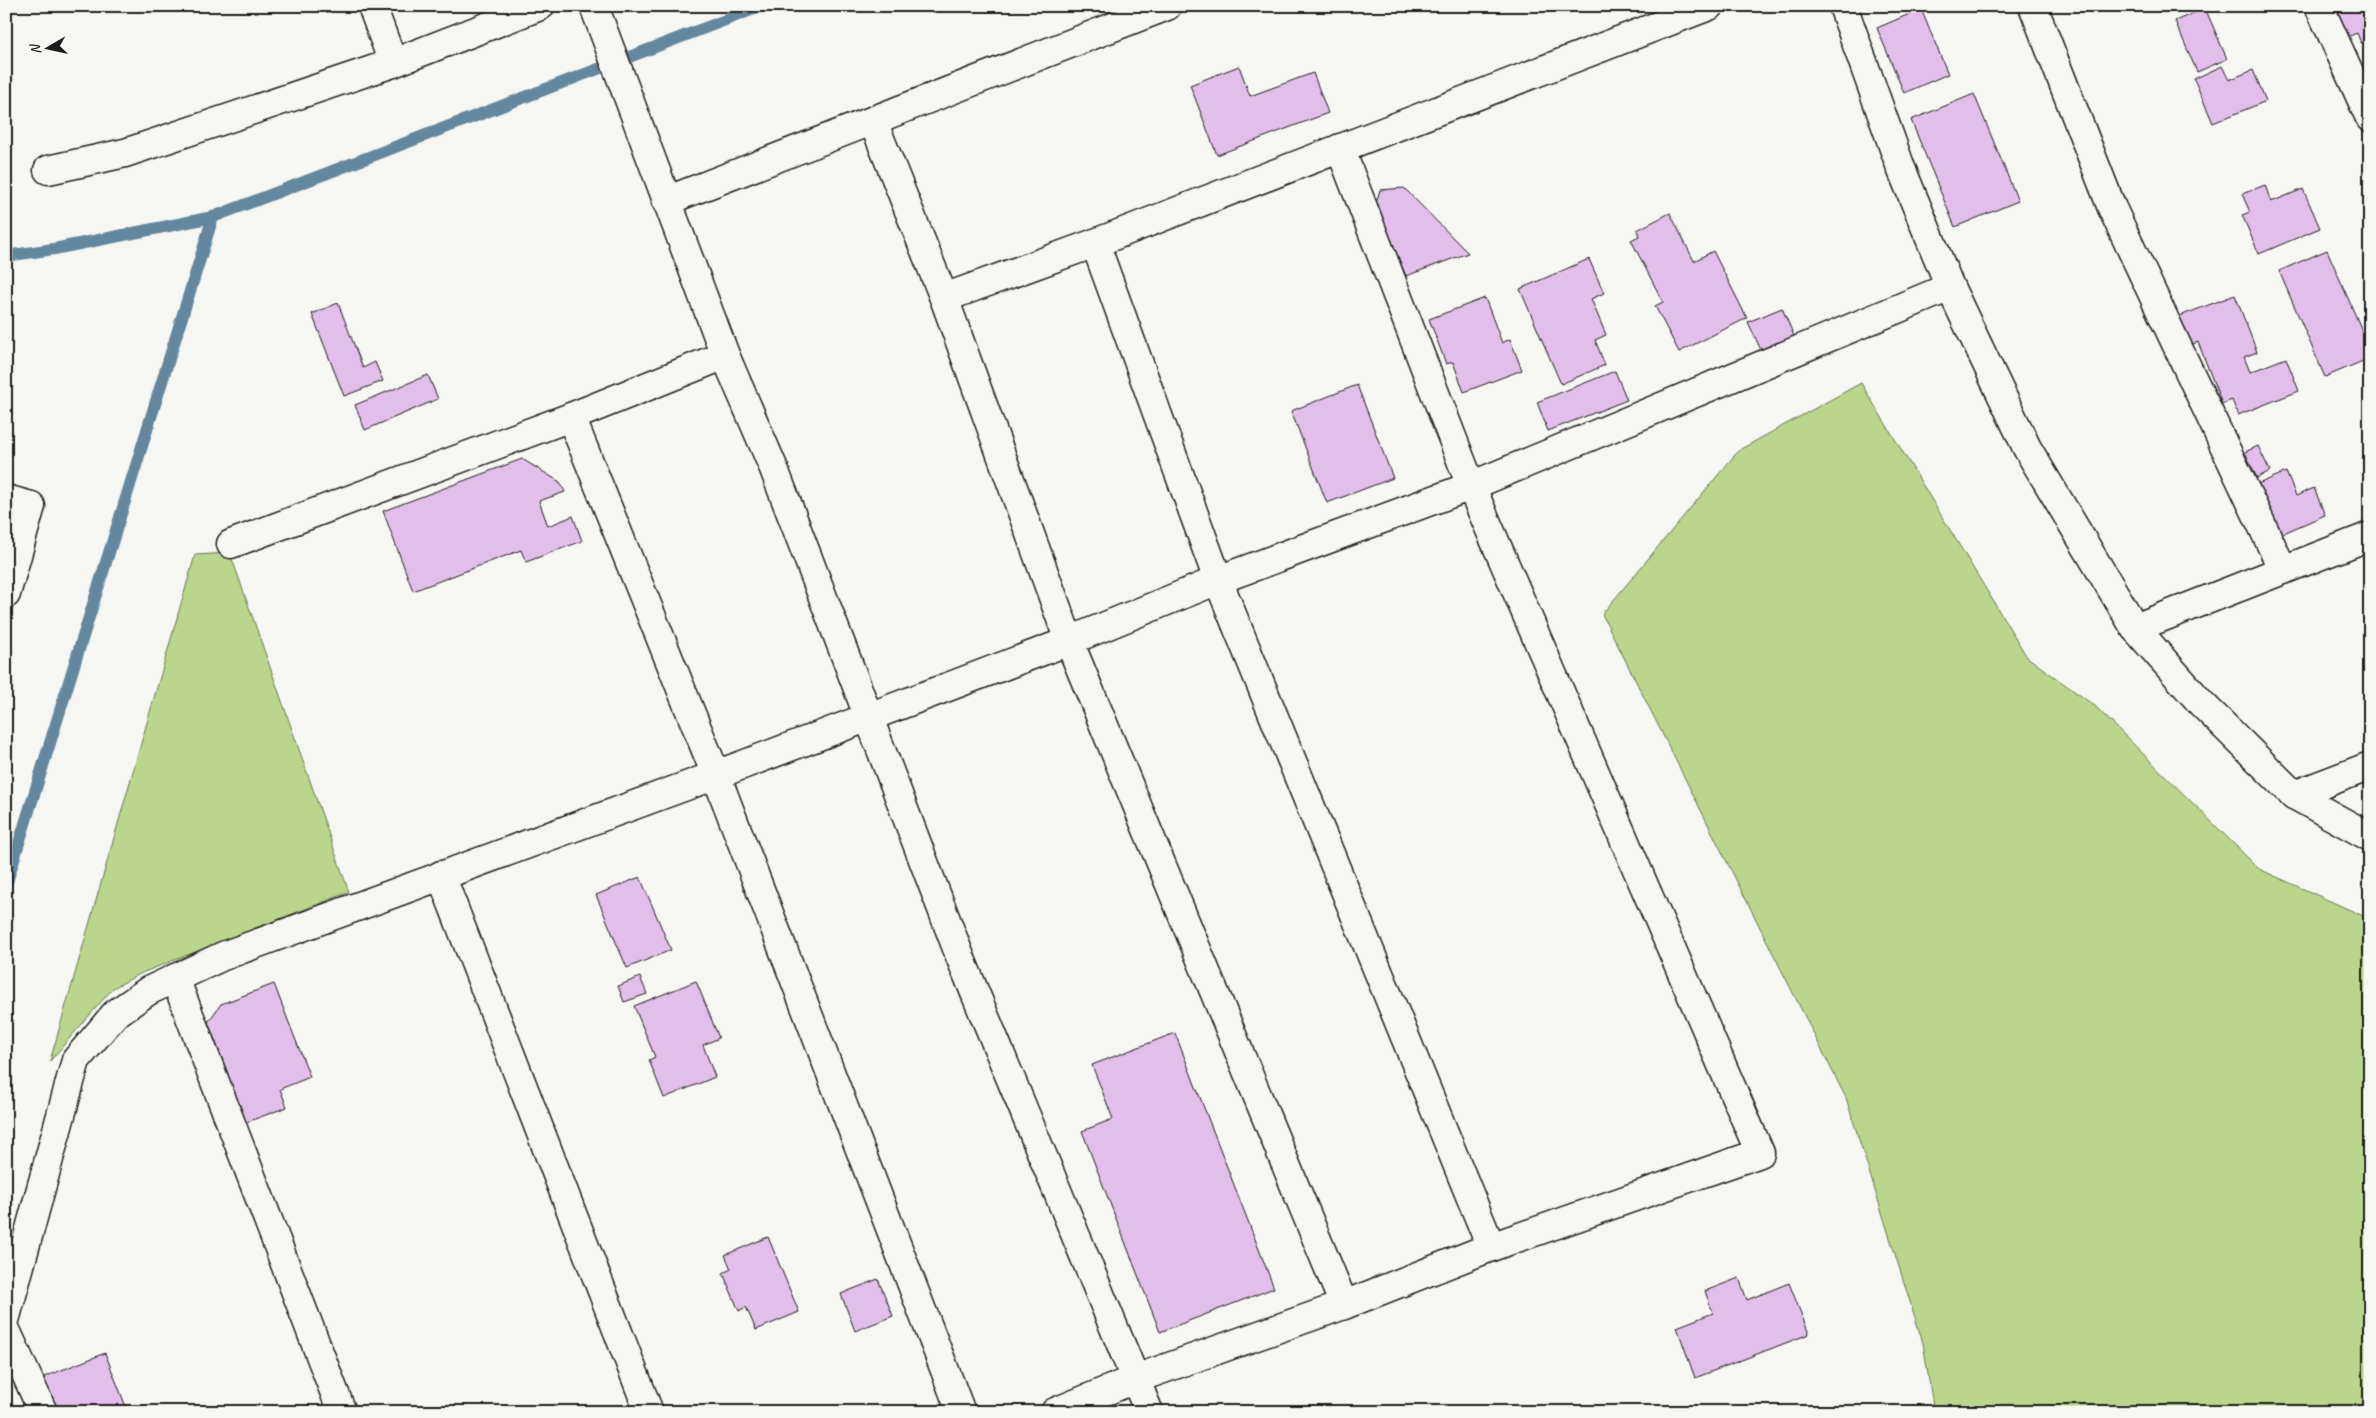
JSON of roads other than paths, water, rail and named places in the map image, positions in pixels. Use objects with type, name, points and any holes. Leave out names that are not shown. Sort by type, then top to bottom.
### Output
[{"type":"street","points":[[372,6],[393,63]]},
{"type":"street","points":[[48,170],[125,153],[393,63],[540,6]]},
{"type":"street","points":[[666,202],[1167,6]]},
{"type":"street","points":[[944,298],[1095,243],[1709,6]]},
{"type":"street","points":[[1842,6],[1901,168],[1950,287],[2027,448],[2135,628],[2202,704],[2294,795],[2370,837]]},
{"type":"street","points":[[2033,6],[2112,208],[2283,570]]},
{"type":"street","points":[[2320,6],[2370,118]]},
{"type":"street","points":[[596,11],[666,202],[725,355],[774,469],[961,960],[1150,1412]]},
{"type":"street","points":[[873,121],[944,298],[1069,641],[1344,1305]]},
{"type":"street","points":[[1055,1412],[1135,1379],[1344,1305],[1491,1247],[1760,1153],[1471,486],[1340,148]]},
{"type":"street","points":[[1095,243],[1218,580],[1491,1247]]},
{"type":"street","points":[[6,1317],[76,1060],[114,1014],[148,991],[223,956],[441,874],[716,775],[1069,641],[1218,580],[1471,486],[1950,287]]},
{"type":"street","points":[[231,544],[572,417],[725,355]]},
{"type":"street","points":[[572,417],[716,775],[961,1412]]},
{"type":"street","points":[[6,499],[31,506],[6,594]]},
{"type":"street","points":[[2135,628],[2370,536]]},
{"type":"street","points":[[2294,795],[2370,766]]},
{"type":"street","points":[[441,874],[649,1412]]},
{"type":"street","points":[[175,978],[342,1412]]},
{"type":"street","points":[[6,1330],[43,1412]]},
{"type":"waterway","points":[[6,885],[213,217],[762,6]]},
{"type":"waterway","points":[[6,256],[54,249],[213,217]]}]
